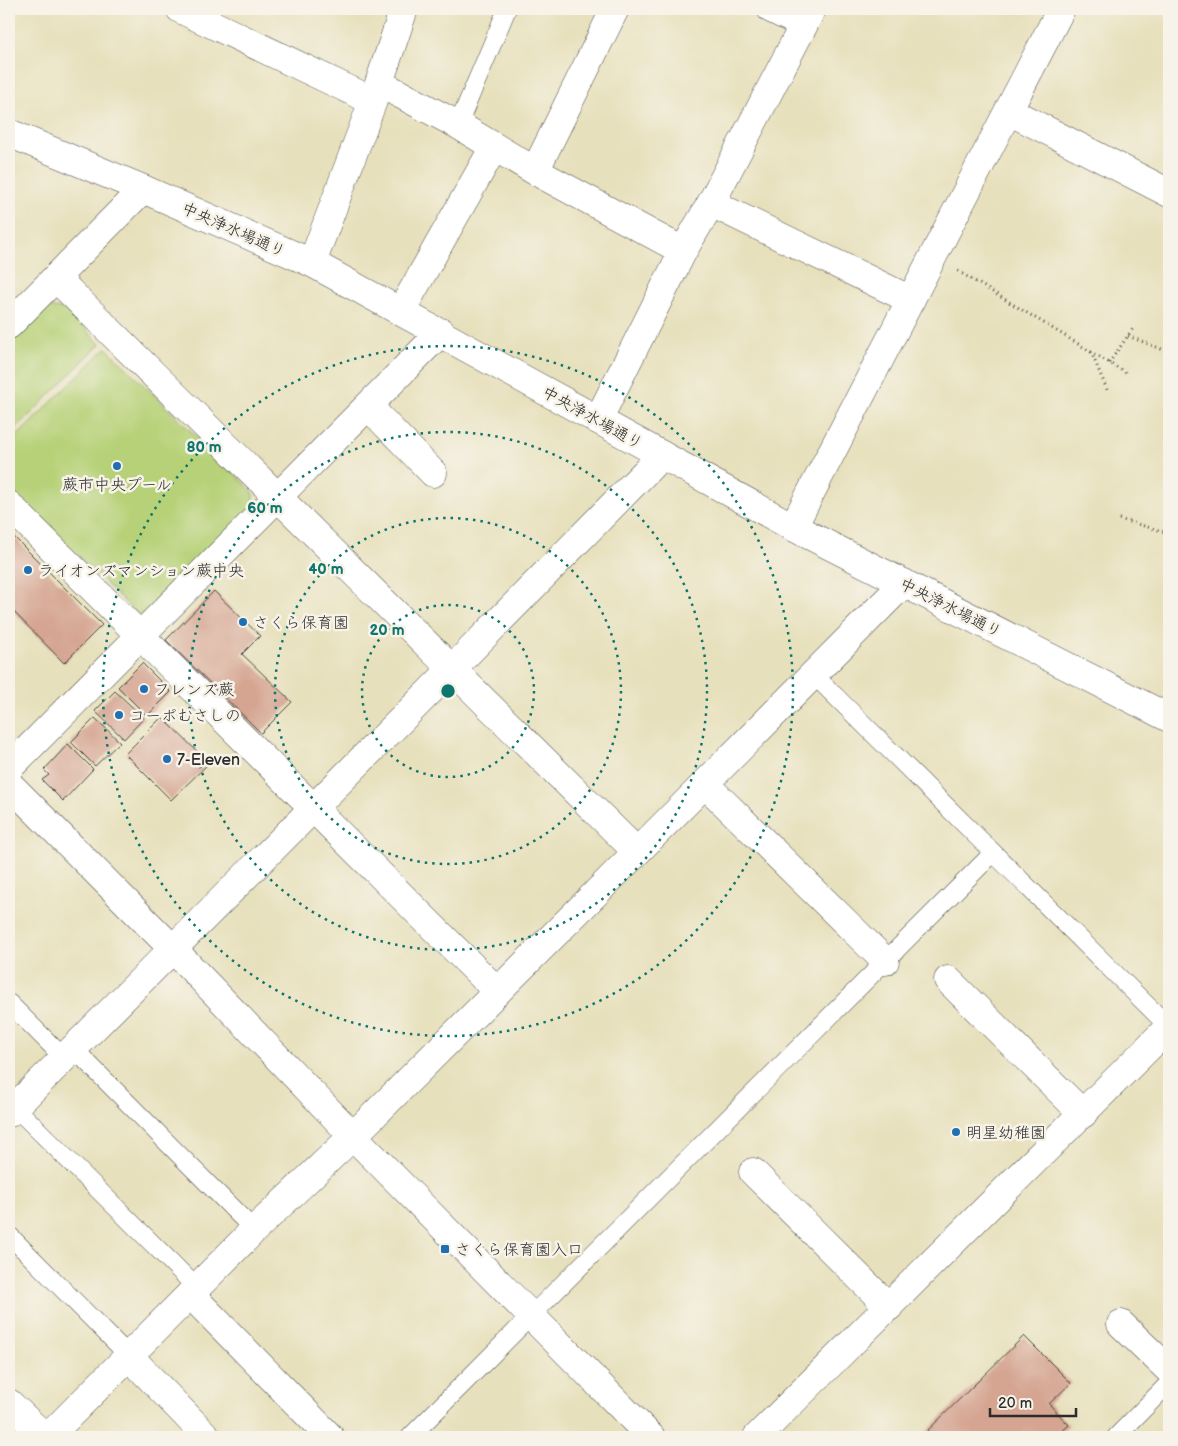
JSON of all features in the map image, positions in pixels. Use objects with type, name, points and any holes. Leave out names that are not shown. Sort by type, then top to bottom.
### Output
[{"type":"street","points":[[312,263],[376,92],[404,9]]},
{"type":"street","points":[[535,171],[614,9]]},
{"type":"street","points":[[598,420],[683,251],[711,203],[808,17],[771,9]]},
{"type":"street","points":[[793,527],[1061,9]]},
{"type":"street","points":[[191,11],[458,126],[535,171],[683,251]]},
{"type":"street","points":[[1009,111],[1167,184]]},
{"type":"street","name":"中央浄水場通り","points":[[9,133],[144,189],[312,263],[441,332],[793,527],[1169,718]]},
{"type":"street","points":[[401,311],[494,147]]},
{"type":"street","points":[[9,325],[144,189]]},
{"type":"street","points":[[711,203],[911,300]]},
{"type":"street","points":[[56,278],[637,852]]},
{"type":"street","points":[[9,768],[441,332]]},
{"type":"street","points":[[368,406],[433,473]]},
{"type":"street","points":[[11,1111],[452,669],[662,455]]},
{"type":"street","points":[[9,505],[497,991]]},
{"type":"street","points":[[9,1403],[47,1437],[254,1230],[353,1136],[904,583]]},
{"type":"street","points":[[9,784],[651,1437]]},
{"type":"street","points":[[705,784],[885,961]]},
{"type":"street","points":[[948,980],[1083,1114]]},
{"type":"street","points":[[757,1437],[1169,1027]]},
{"type":"street","points":[[753,1172],[889,1307]]},
{"type":"street","points":[[194,1291],[330,1437]]},
{"type":"street","points":[[1121,1324],[1169,1370]]},
{"type":"street","points":[[129,1356],[207,1437]]},
{"type":"lane","points":[[458,126],[507,9]]},
{"type":"lane","points":[[813,674],[1169,1027]]},
{"type":"lane","points":[[410,1437],[532,1317],[993,853]]},
{"type":"lane","points":[[9,1003],[68,1053],[254,1230]]},
{"type":"lane","points":[[11,1111],[194,1291]]},
{"type":"lane","points":[[9,1235],[129,1356]]},
{"type":"lane","points":[[1116,1437],[1169,1383]]},
{"type":"path","points":[[933,256],[1126,373]]},
{"type":"path","points":[[1109,363],[1134,327]]},
{"type":"path","points":[[1128,336],[1169,352]]},
{"type":"path","points":[[1091,352],[1108,392]]},
{"type":"path","points":[[1119,519],[1169,533]]},
{"type":"green space","points":[[47,307],[67,310],[100,344],[9,436],[9,345]]},
{"type":"green space","name":"蕨市中央プール","points":[[106,348],[253,492],[253,509],[146,615],[136,613],[9,488],[9,444]]},
{"type":"building","name":"ライオンズマンション蕨中央","points":[[9,532],[102,625],[64,663],[9,607]]},
{"type":"building","points":[[214,591],[260,636],[242,654],[292,702],[261,733],[166,640]]},
{"type":"building","name":"フレンズ蕨","points":[[142,663],[171,692],[147,716],[118,687]]},
{"type":"building","name":"コーポむさしの","points":[[115,691],[144,718],[124,739],[95,711]]},
{"type":"building","points":[[162,717],[209,763],[171,800],[125,754]]},
{"type":"building","points":[[95,718],[120,742],[95,766],[71,742]]},
{"type":"building","points":[[68,744],[93,769],[63,801],[42,780],[49,775],[44,770]]},
{"type":"building","points":[[1024,1336],[1071,1383],[1049,1404],[1069,1425],[1056,1437],[921,1437]]},
{"type":"place","name":"蕨市中央プール","points":[[117,466]]},
{"type":"place","name":"ライオンズマンション蕨中央","points":[[28,570]]},
{"type":"place","name":"さくら保育園","points":[[243,622]]},
{"type":"place","name":"フレンズ蕨","points":[[144,689]]},
{"type":"place","name":"コーポむさしの","points":[[119,715]]},
{"type":"place","name":"7-Eleven","points":[[167,759]]},
{"type":"place","name":"明星幼稚園","points":[[956,1132]]},
{"type":"place","name":"さくら保育園入口","points":[[445,1249]]}]
